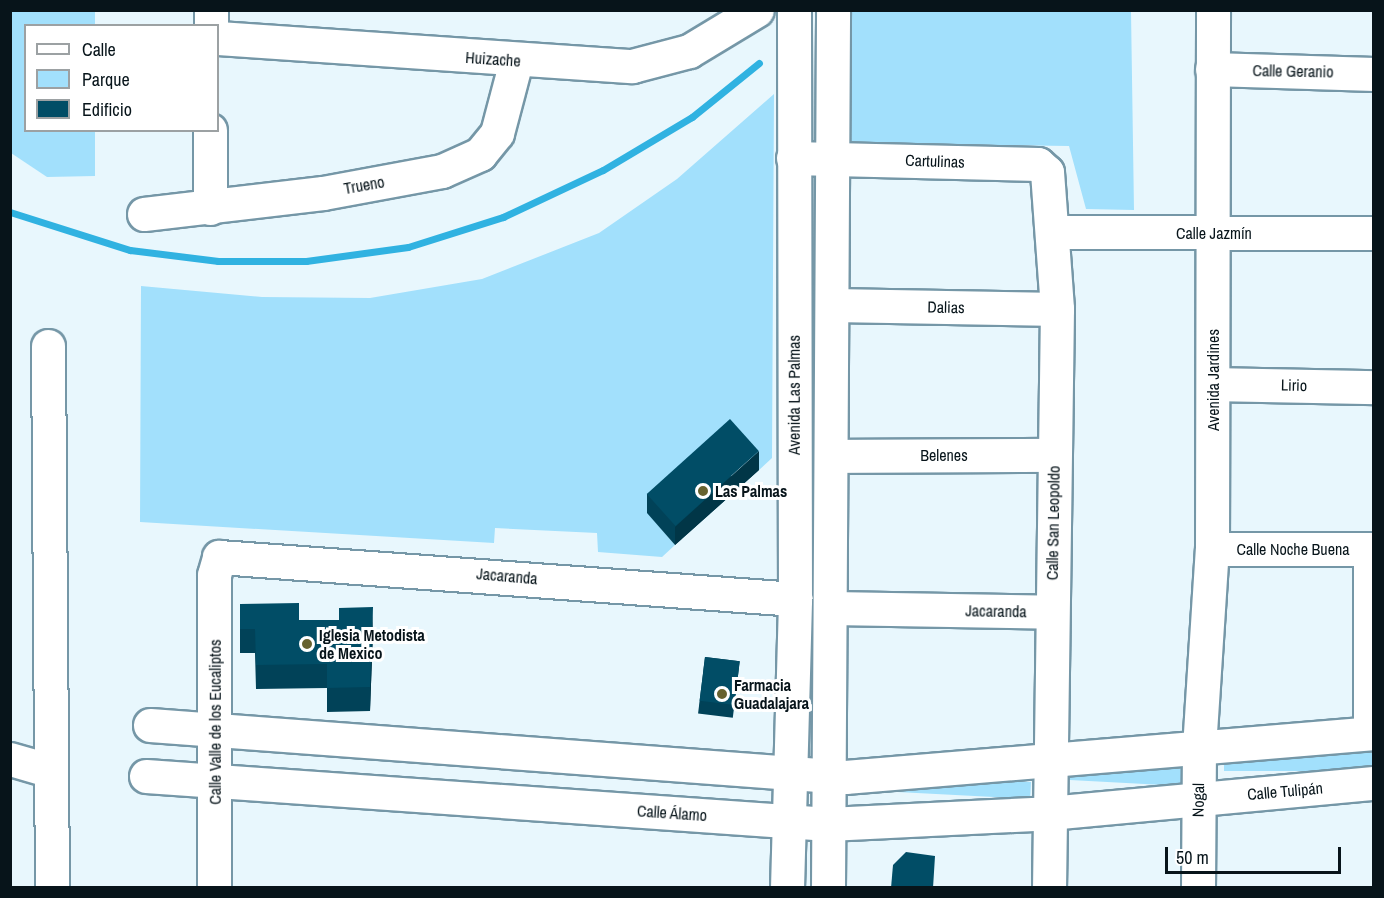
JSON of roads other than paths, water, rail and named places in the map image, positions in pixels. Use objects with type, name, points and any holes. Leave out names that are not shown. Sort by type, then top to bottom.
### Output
[{"type":"street","name":"Huizache","points":[[219,38],[516,61],[632,66],[689,51],[757,10]]},
{"type":"street","name":"Avenida Las Palmas","points":[[787,888],[795,599],[794,10]]},
{"type":"street","points":[[828,888],[835,305],[833,10]]},
{"type":"street","name":"Avenida Jardines","points":[[1199,748],[1212,549],[1213,10]]},
{"type":"street","name":"Trueno","points":[[144,214],[210,208],[442,171],[480,154],[497,133],[516,61]]},
{"type":"street","name":"Calle Geranio","points":[[1212,69],[1374,74]]},
{"type":"street","points":[[210,132],[210,208]]},
{"type":"street","name":"Cartulinas","points":[[793,158],[1038,164]]},
{"type":"street","name":"Calle San Leopoldo","points":[[1038,164],[1047,172],[1055,232],[1057,309],[1047,762],[1048,888]]},
{"type":"street","name":"Calle Jazmín","points":[[1055,232],[1374,233]]},
{"type":"street","name":"Dalias","points":[[835,305],[1057,309]]},
{"type":"street","points":[[48,346],[48,770],[52,888]]},
{"type":"street","name":"Lirio","points":[[1214,384],[1374,387]]},
{"type":"street","name":"Belenes","points":[[834,456],[1054,455]]},
{"type":"street","name":"Calle Noche Buena","points":[[1212,549],[1372,549]]},
{"type":"street","points":[[150,724],[829,775],[1047,762],[1372,733],[1372,549]]},
{"type":"street","name":"Jacaranda","points":[[219,557],[795,599]]},
{"type":"street","name":"Calle Valle de los Eucaliptos","points":[[214,888],[216,730],[214,575],[219,557]]},
{"type":"street","name":"Jacaranda","points":[[833,608],[1052,612]]},
{"type":"street","name":"Nogal","points":[[1198,888],[1199,748]]},
{"type":"street","points":[[522,802],[525,752]]},
{"type":"street","points":[[10,759],[48,770]]},
{"type":"street","name":"Calle Álamo","points":[[146,776],[215,779],[828,824],[1049,813],[1197,799]]},
{"type":"street","name":"Calle Tulipán","points":[[1197,799],[1374,783]]},
{"type":"waterway","points":[[10,212],[130,250],[218,261],[306,261],[408,247],[503,217],[603,170],[692,117],[759,63]]},
{"type":"place","name":"Las Palmas","points":[[703,491]]},
{"type":"place","name":"Iglesia Metodista de Mexico","points":[[307,644]]},
{"type":"place","name":"Farmacia Guadalajara","points":[[722,694]]}]
